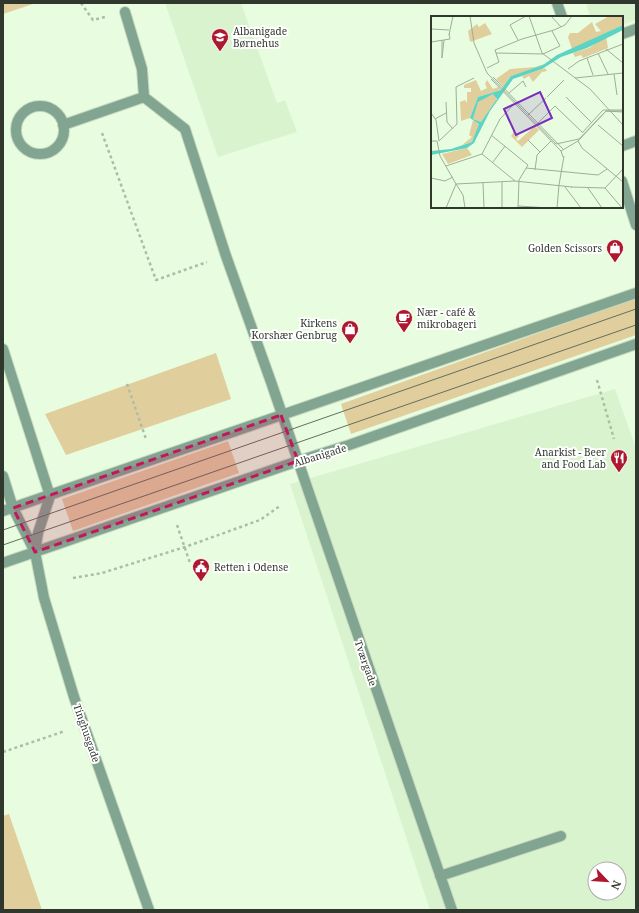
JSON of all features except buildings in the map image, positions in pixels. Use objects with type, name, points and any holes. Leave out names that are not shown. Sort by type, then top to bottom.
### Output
[{"type":"street","points":[[557,3],[562,16]]},
{"type":"street","points":[[63,125],[144,97],[142,69],[125,12]]},
{"type":"street","points":[[623,34],[636,29]]},
{"type":"street","name":"Tværgade","points":[[144,97],[185,129],[226,256],[452,910]]},
{"type":"street","points":[[40,106],[55,112],[63,125],[61,140],[51,151],[44,154],[36,154],[23,147],[18,140],[16,133],[16,125],[25,112],[40,106]]},
{"type":"street","points":[[623,146],[636,141]]},
{"type":"street","points":[[623,184],[636,225]]},
{"type":"street","points":[[8,509],[50,496],[636,293]]},
{"type":"street","name":"Albanigade","points":[[3,563],[298,461],[349,445],[636,344]]},
{"type":"street","points":[[3,350],[5,364],[50,496]]},
{"type":"street","name":"Tinghusgade","points":[[3,476],[8,509],[35,552]]},
{"type":"street","name":"Tinghusgade","points":[[50,496],[38,533],[35,552],[40,582],[84,725],[149,910]]},
{"type":"street","points":[[440,876],[561,836]]},
{"type":"path","points":[[81,3],[93,20],[125,12]]},
{"type":"path","points":[[95,114],[156,280],[226,256]]},
{"type":"path","points":[[127,384],[154,459]]},
{"type":"path","points":[[601,396],[614,439]]},
{"type":"path","points":[[73,578],[102,573],[185,547],[260,520],[280,506]]},
{"type":"path","points":[[180,531],[190,562]]},
{"type":"path","points":[[3,752],[84,725]]},
{"type":"highlighted area","points":[[281,415],[298,461],[35,552],[13,508]]},
{"type":"shaded area","points":[[3,3],[36,3],[3,14]]},
{"type":"shaded area","name":"Albanigade Børnehus","points":[[165,3],[241,3],[277,103],[285,100],[297,132],[218,157]]},
{"type":"shaded area","points":[[586,3],[636,3],[636,20],[623,25],[623,16],[590,16]]},
{"type":"shaded area","points":[[636,298],[636,335],[351,434],[341,404]]},
{"type":"shaded area","points":[[216,353],[231,399],[66,455],[45,414]]},
{"type":"shaded area","points":[[615,389],[636,448],[636,910],[430,910],[290,484]]},
{"type":"shaded area","points":[[228,441],[239,473],[73,531],[62,499]]},
{"type":"shaded area","points":[[9,814],[42,910],[3,910],[3,816]]},
{"type":"tram line","points":[[3,530],[636,309]]},
{"type":"tram line","points":[[3,545],[636,325]]},
{"type":"place","name":"Albanigade Børnehus","points":[[220,52]]},
{"type":"place","name":"Golden Scissors","points":[[615,263]]},
{"type":"place","name":"Nær - café & mikrobageri","points":[[404,333]]},
{"type":"place","name":"Kirkens Korshær Genbrug","points":[[350,344]]},
{"type":"place","name":"Anarkist - Beer and Food Lab","points":[[619,473]]},
{"type":"place","name":"Retten i Odense","points":[[201,582]]}]
